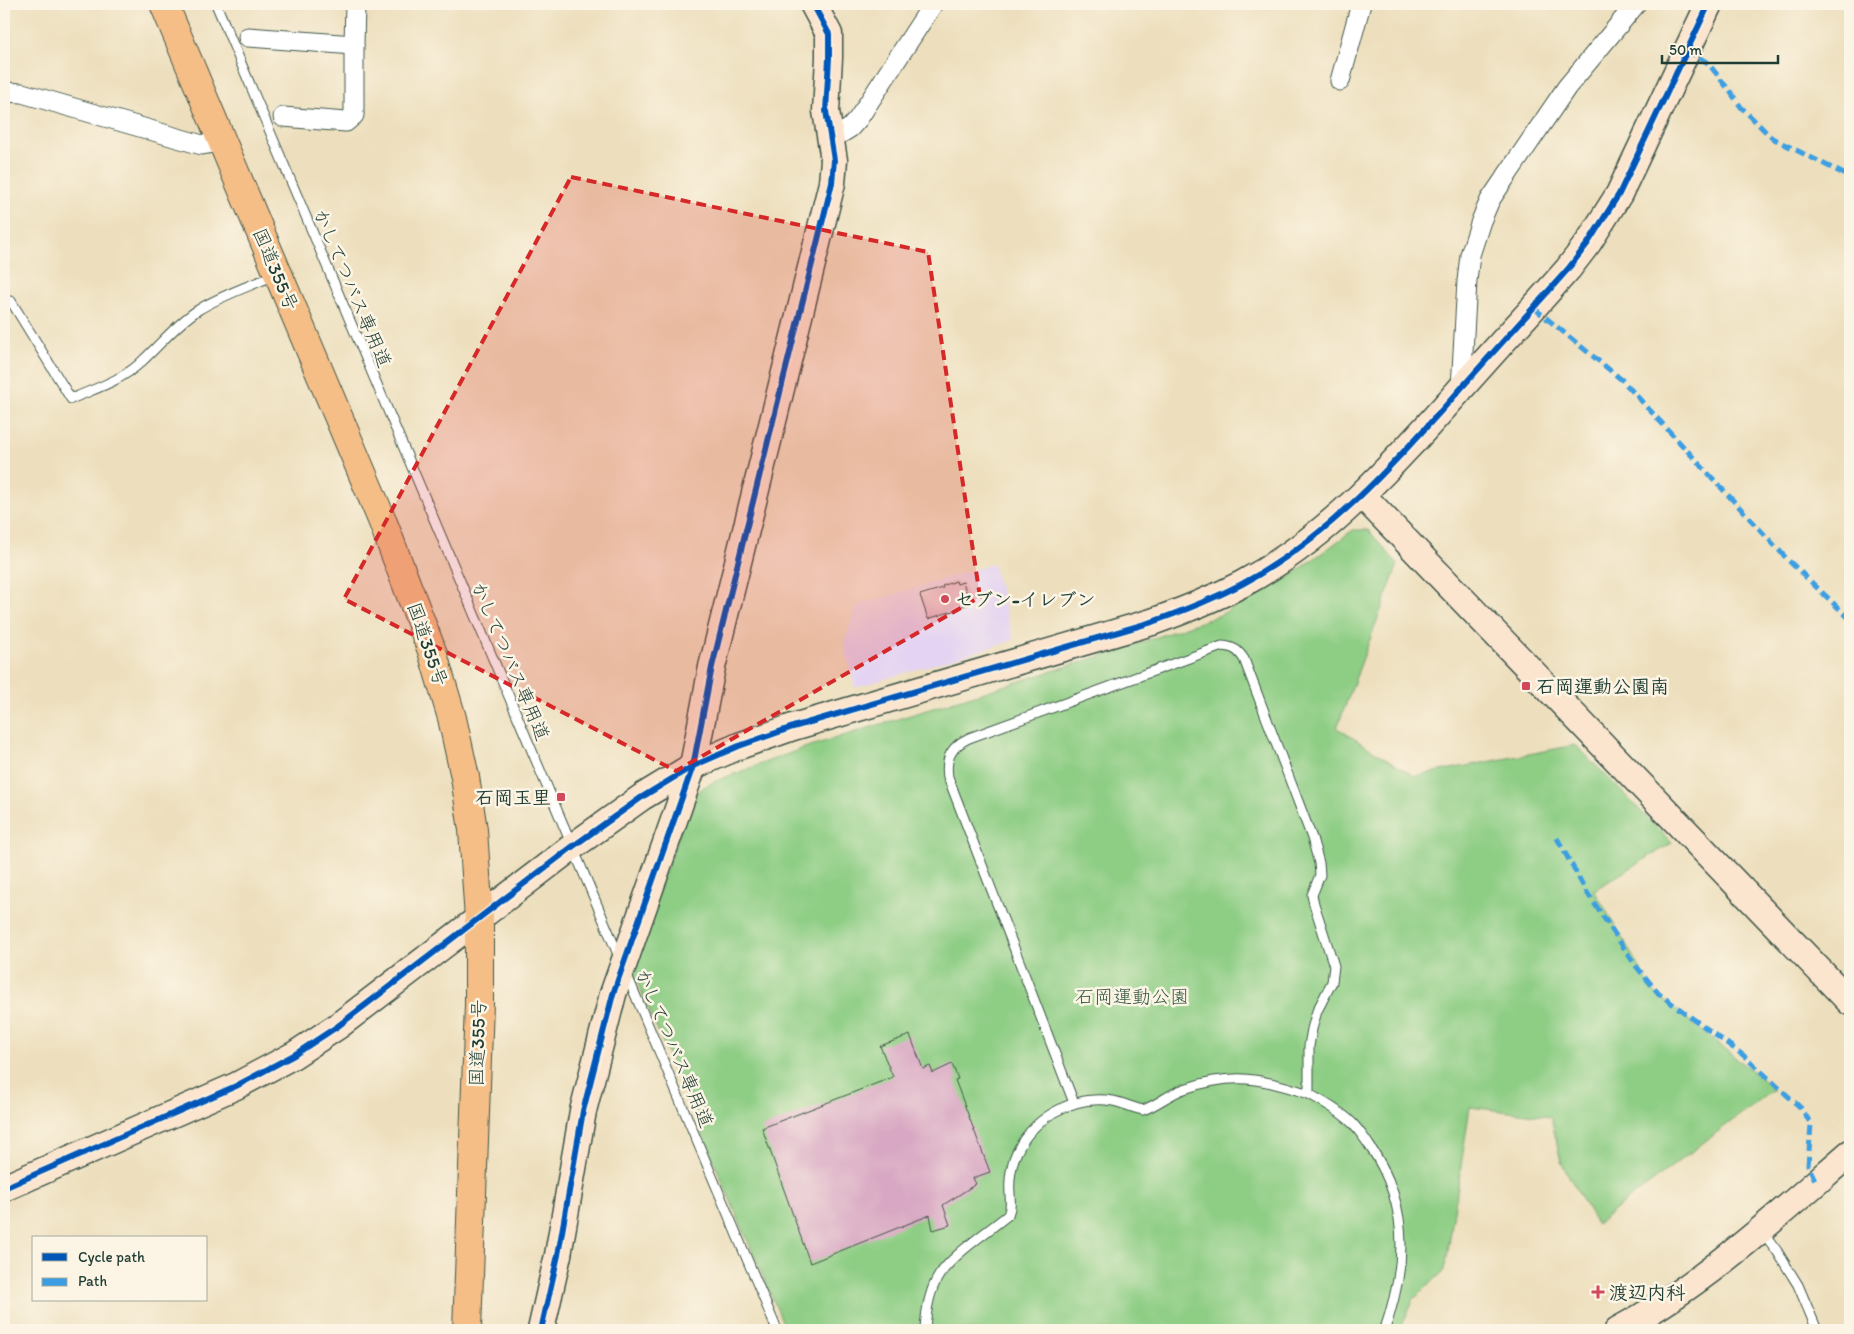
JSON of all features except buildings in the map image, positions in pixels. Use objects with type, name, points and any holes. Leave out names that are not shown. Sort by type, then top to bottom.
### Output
[{"type":"highway","name":"国道355号","points":[[164,4],[382,520],[432,651],[452,718],[465,777],[472,830],[479,919],[479,1014],[467,1330]]},
{"type":"street","points":[[283,116],[346,122],[354,115],[355,4]]},
{"type":"street","points":[[541,1330],[558,1255],[583,1111],[613,994],[624,968],[694,766],[712,667],[828,205],[834,160],[826,111],[829,34],[813,4]]},
{"type":"street","points":[[832,139],[850,128],[858,119],[933,4]]},
{"type":"street","points":[[1340,81],[1361,4]]},
{"type":"street","points":[[1461,388],[1470,255],[1490,200],[1567,86],[1636,4]]},
{"type":"street","points":[[4,1188],[236,1086],[276,1064],[338,1026],[572,847],[642,797],[694,766],[739,746],[793,727],[1152,622],[1200,604],[1243,583],[1287,556],[1362,495],[1400,456],[1568,269],[1619,194],[1709,4]]},
{"type":"street","points":[[248,37],[354,45]]},
{"type":"street","points":[[4,92],[22,93],[202,145],[220,138]]},
{"type":"street","points":[[1362,495],[1850,1002]]},
{"type":"street","points":[[1618,1330],[1677,1295],[1715,1267],[1850,1153]]},
{"type":"lane","name":"かしてつバス専用道","points":[[216,4],[777,1330]]},
{"type":"lane","points":[[11,301],[71,399],[126,374],[197,310],[278,274]]},
{"type":"lane","points":[[1074,1103],[948,777],[948,759],[952,750],[959,743],[969,738],[1222,646],[1238,650],[1244,660],[1312,838],[1319,863],[1320,875],[1312,895],[1334,966],[1332,982],[1317,1011],[1312,1029],[1309,1046],[1309,1094]]},
{"type":"lane","points":[[925,1330],[926,1312],[932,1289],[940,1274],[953,1260],[1008,1215],[1012,1206],[1010,1193],[1011,1174],[1015,1158],[1024,1142],[1038,1124],[1053,1112],[1074,1103],[1087,1101],[1113,1101],[1143,1110],[1183,1089],[1220,1080],[1241,1078],[1264,1080],[1309,1094],[1329,1105],[1349,1119],[1379,1160],[1390,1182],[1401,1228],[1399,1279],[1384,1330]]},
{"type":"lane","points":[[1760,1229],[1778,1251],[1798,1285],[1817,1330]]},
{"type":"highlighted area","points":[[571,177],[928,252],[980,597],[676,771],[344,599]]},
{"type":"shaded area","points":[[993,564],[1014,640],[855,688],[844,642],[858,605]]},
{"type":"green space","name":"石岡運動公園","points":[[1353,530],[1368,530],[1398,564],[1337,728],[1414,776],[1576,745],[1672,843],[1594,890],[1653,991],[1774,1089],[1596,1224],[1561,1162],[1551,1117],[1470,1107],[1445,1270],[1413,1300],[1400,1330],[786,1330],[631,968],[692,797],[704,787],[718,780],[804,748],[1120,650],[1220,615],[1291,576]]},
{"type":"marked path","points":[[1687,50],[1708,63],[1741,107],[1772,138],[1850,177]]},
{"type":"marked path","points":[[1534,308],[1622,380],[1788,560],[1850,619]]},
{"type":"marked path","points":[[1557,838],[1586,891],[1636,966],[1659,994],[1743,1055],[1801,1108],[1811,1124],[1808,1165],[1816,1182]]},
{"type":"cycle path","points":[[541,1330],[558,1255],[583,1111],[613,994],[693,766],[712,667],[832,183],[834,160],[826,111],[829,34],[813,4]]},
{"type":"cycle path","points":[[4,1188],[236,1086],[294,1055],[338,1026],[572,847],[642,797],[693,766],[739,746],[793,727],[1152,622],[1220,595],[1273,566],[1331,522],[1384,473],[1568,269],[1588,243],[1619,194],[1709,4]]},
{"type":"place","name":"セブン-イレブン","points":[[945,599]]},
{"type":"place","name":"石岡運動公園南","points":[[1526,686]]},
{"type":"place","name":"石岡玉里","points":[[561,797]]},
{"type":"place","name":"渡辺内科","points":[[1598,1292]]}]
